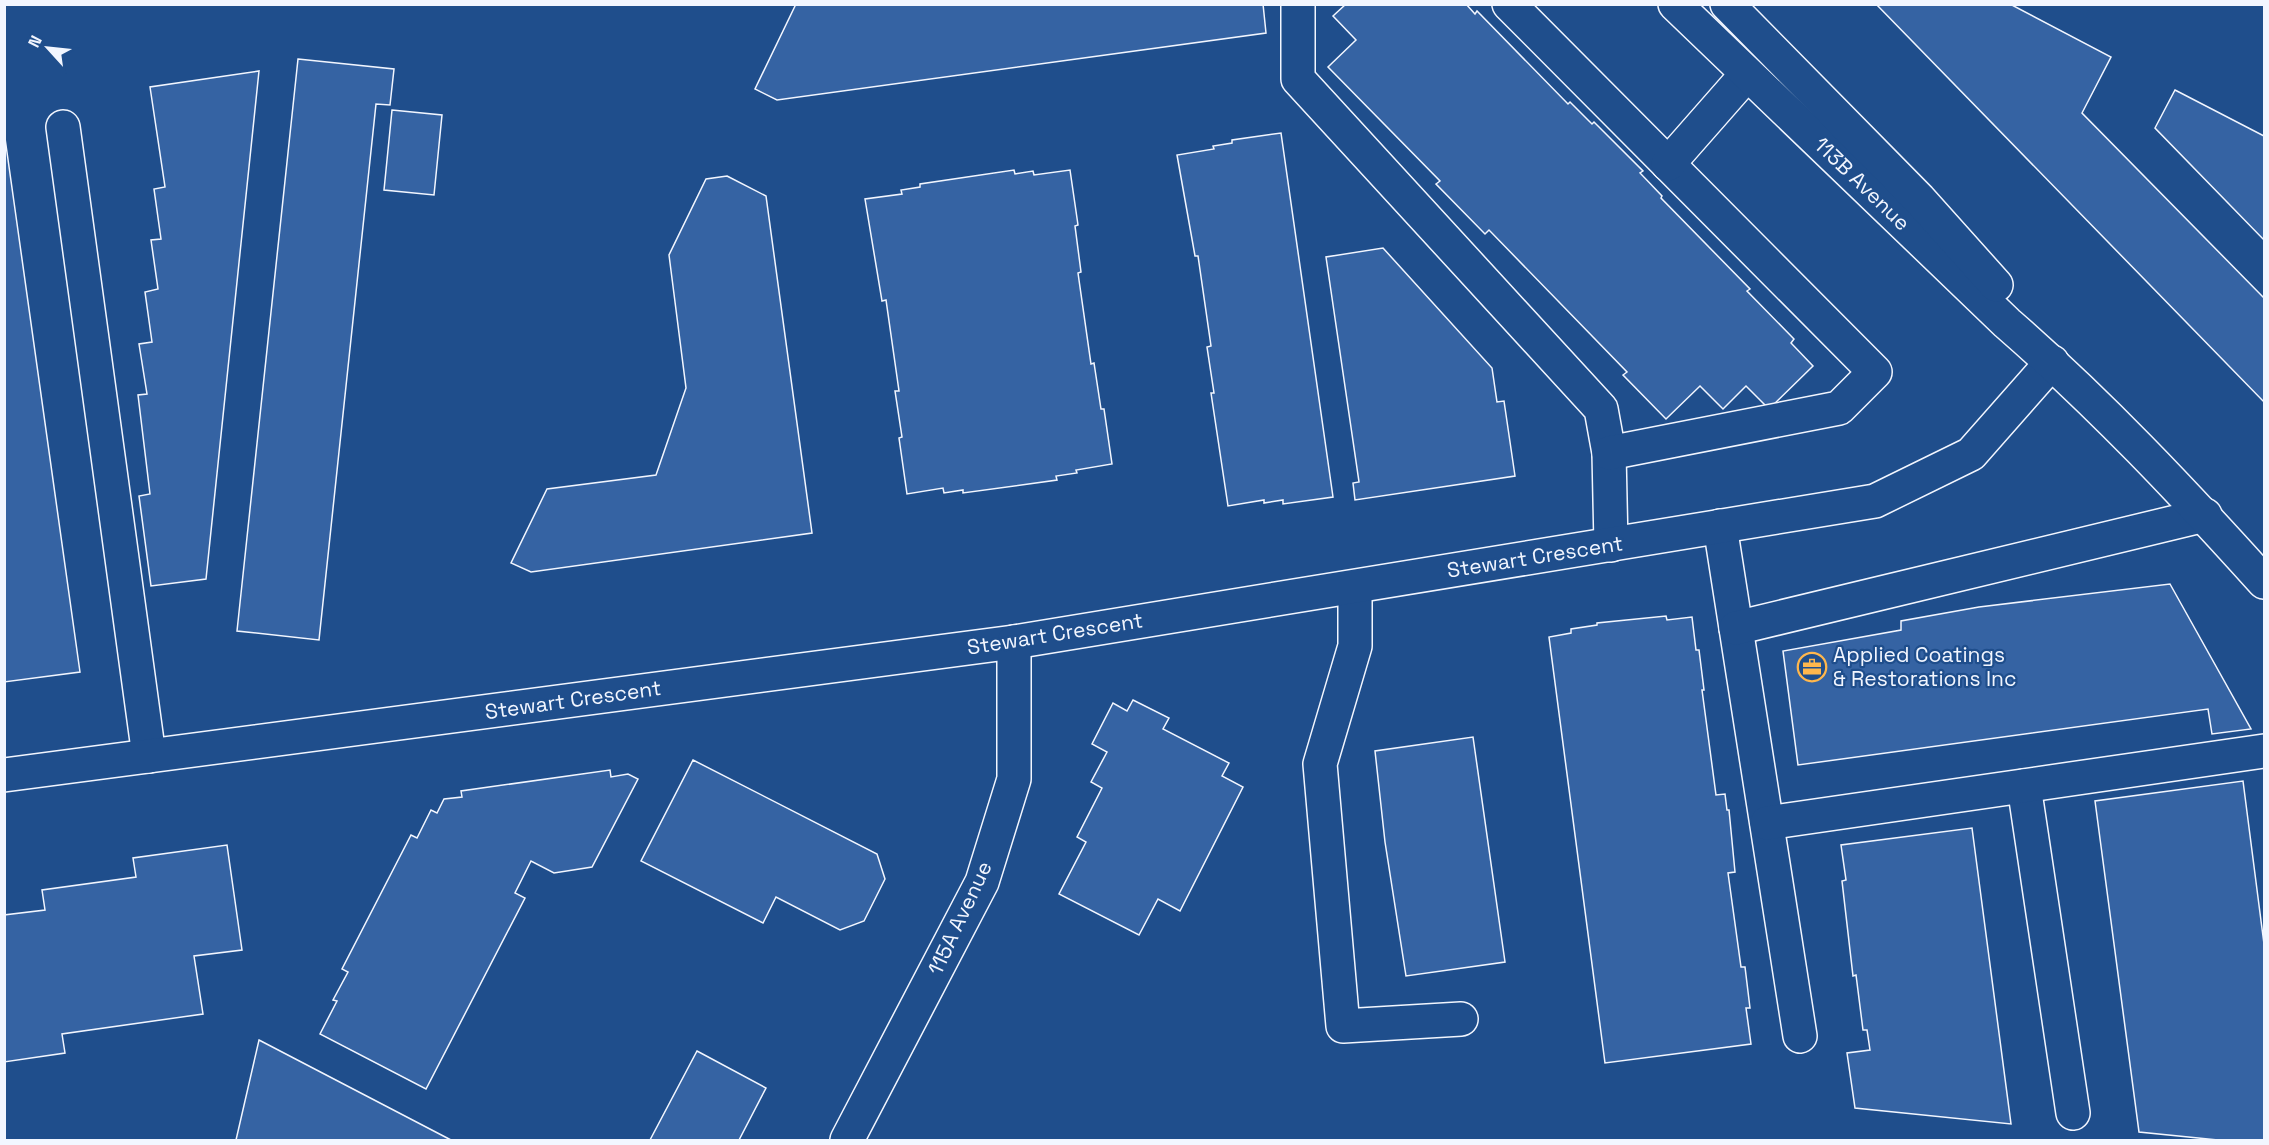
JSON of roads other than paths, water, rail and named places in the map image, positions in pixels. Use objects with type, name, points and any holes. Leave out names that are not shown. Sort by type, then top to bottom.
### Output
[{"type":"street","points":[[1298,4],[1298,79],[1601,409],[1609,453],[1611,544]]},
{"type":"street","points":[[1509,4],[1875,372],[1839,408],[1609,453]]},
{"type":"street","name":"113B Avenue","points":[[1675,4],[2007,323],[2052,362],[2205,515],[2265,582]]},
{"type":"street","name":"113B Avenue","points":[[1727,4],[1919,199],[2019,311],[2052,362]]},
{"type":"street","points":[[1668,164],[1748,74]]},
{"type":"street","points":[[63,127],[149,756]]},
{"type":"street","name":"Stewart Crescent","points":[[4,775],[1014,642],[1875,501],[1971,454],[2052,362]]},
{"type":"street","points":[[1736,628],[2205,515]]},
{"type":"street","points":[[1720,526],[1800,1036]]},
{"type":"street","points":[[1355,587],[1355,646],[1320,764],[1343,1026],[1461,1019]]},
{"type":"street","name":"115A Avenue","points":[[847,1140],[982,882],[1014,779],[1014,642]]},
{"type":"street","points":[[1767,823],[2265,751]]},
{"type":"street","points":[[2024,786],[2073,1113]]},
{"type":"place","name":"Applied Coatings & Restorations Inc","points":[[1812,667]]}]
